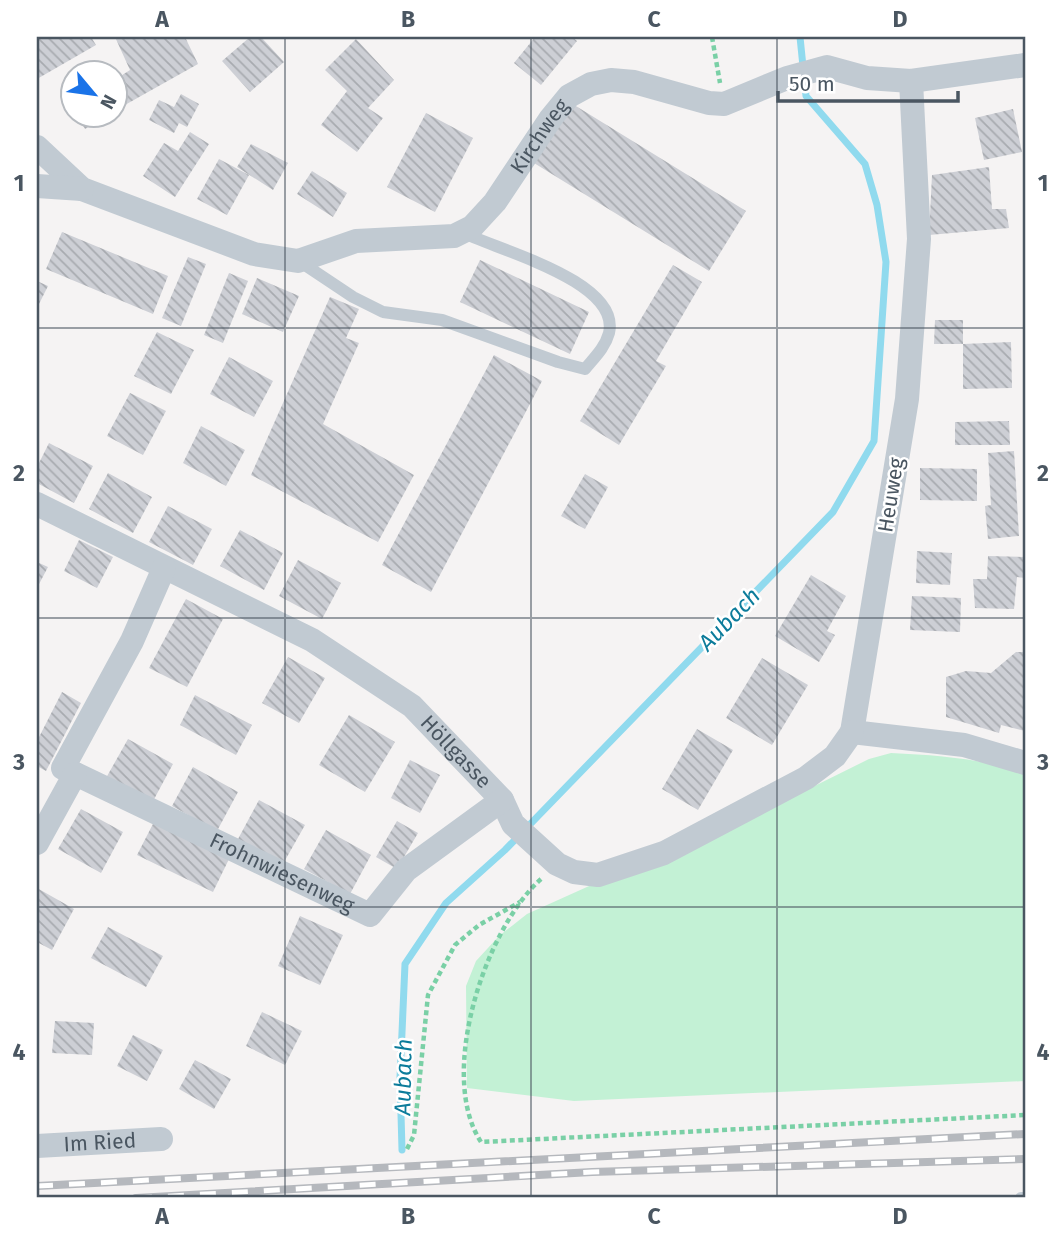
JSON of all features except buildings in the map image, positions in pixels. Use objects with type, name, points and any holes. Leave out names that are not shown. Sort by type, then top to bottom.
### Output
[{"type":"street","points":[[724,104],[787,78],[827,67],[867,78],[911,81],[1025,65]]},
{"type":"street","name":"Kirchweg","points":[[462,232],[472,227],[495,202],[551,117],[569,96],[591,84],[611,80],[634,82],[709,103],[724,104]]},
{"type":"street","name":"Heuweg","points":[[852,732],[907,400],[919,239],[919,192],[911,81]]},
{"type":"street","points":[[37,147],[82,189]]},
{"type":"street","points":[[37,186],[82,189],[254,254],[298,261],[356,241],[454,236],[462,232]]},
{"type":"street","name":"Höllgasse","points":[[37,504],[312,640],[412,706],[502,800],[513,824],[557,864],[574,872],[598,875],[664,853],[806,778],[835,756],[852,732]]},
{"type":"street","points":[[37,843],[75,774],[63,768],[132,641],[164,568]]},
{"type":"street","points":[[852,732],[964,745],[1025,763]]},
{"type":"street","name":"Frohnwiesenweg","points":[[75,774],[370,915],[406,870],[502,800]]},
{"type":"street","name":"Im Ried","points":[[37,1146],[161,1139]]},
{"type":"lane","points":[[298,261],[353,298],[383,312],[442,320],[558,362],[585,369],[603,348],[610,330],[605,307],[585,287],[543,265],[462,232]]},
{"type":"path","points":[[712,37],[724,104]]},
{"type":"path","points":[[557,864],[520,901],[506,924],[484,971],[471,1017],[464,1069],[465,1101],[471,1126],[481,1142],[1025,1115]]},
{"type":"path","points":[[407,1149],[414,1135],[428,995],[455,945],[479,925],[520,901]]},
{"type":"green space","points":[[891,753],[959,758],[1025,772],[1025,1081],[574,1101],[467,1088],[466,986],[476,961],[499,936],[527,914],[598,882],[665,860],[869,759]]},
{"type":"waterway","name":"Aubach","points":[[402,1150],[400,1078],[405,964],[446,903],[505,850],[833,512],[874,441],[886,262],[877,205],[865,164],[806,96],[800,37]]},
{"type":"railway","points":[[37,1186],[1025,1134]]},
{"type":"railway","points":[[136,1198],[592,1172],[1025,1159]]}]
